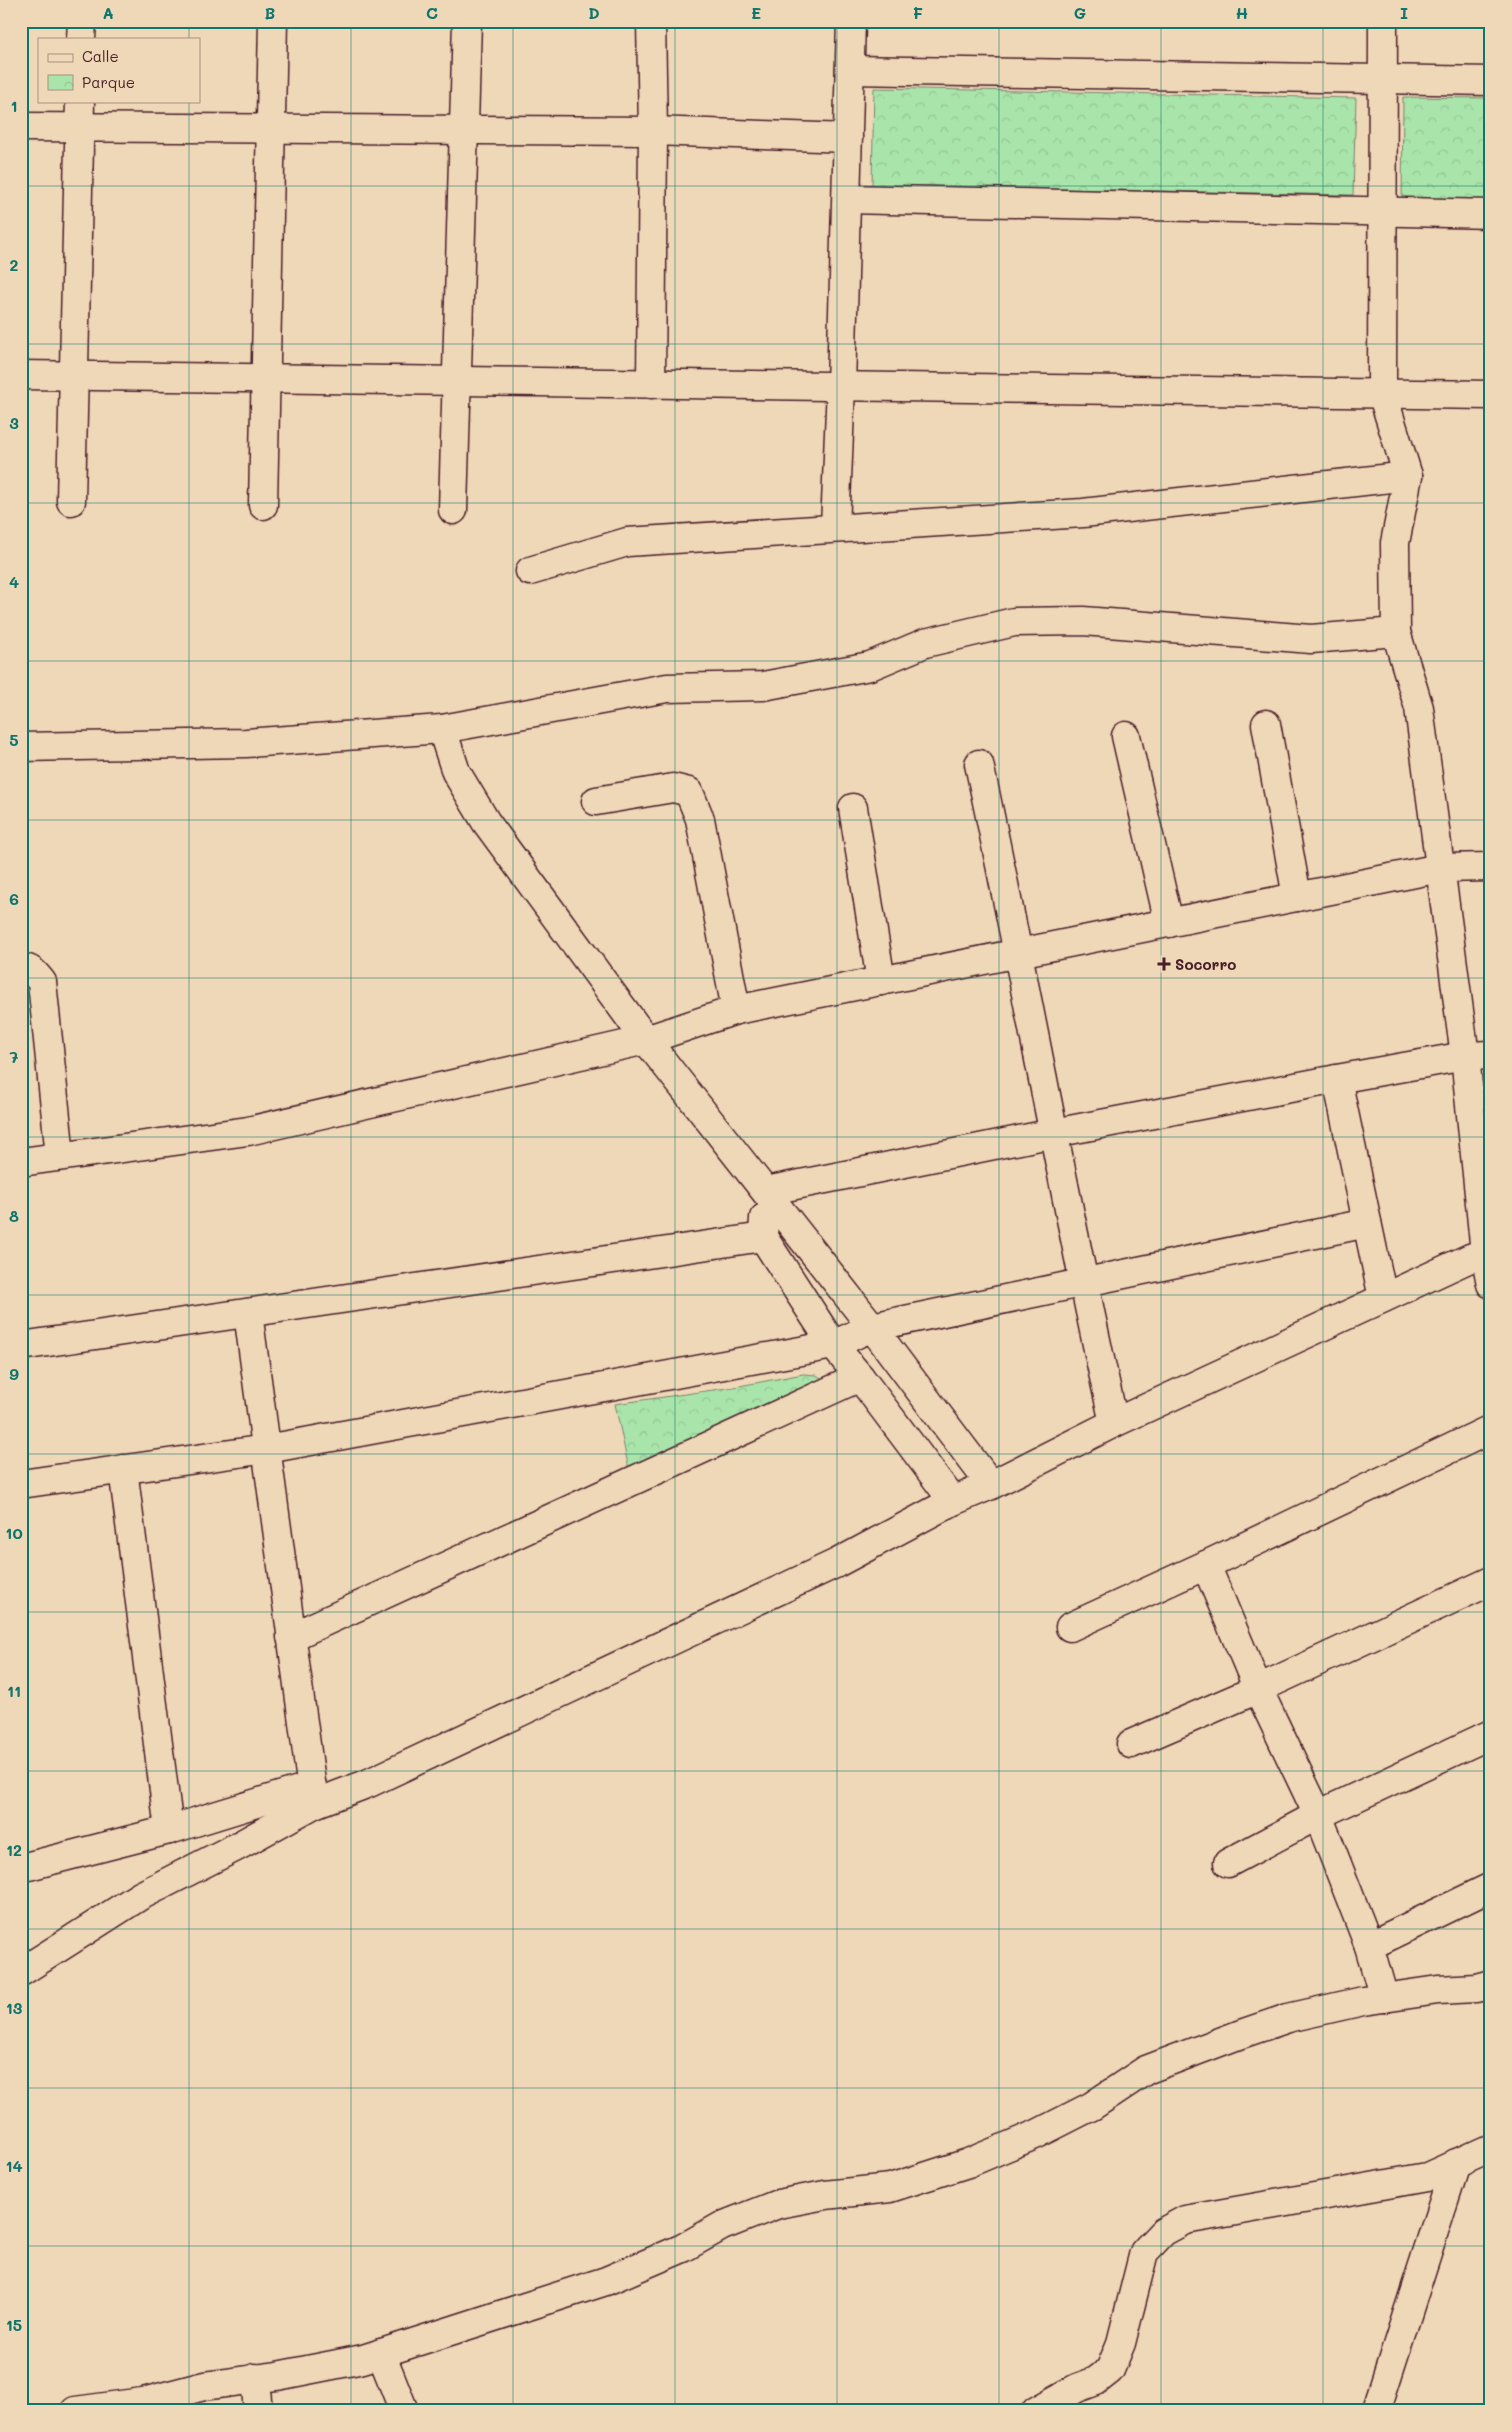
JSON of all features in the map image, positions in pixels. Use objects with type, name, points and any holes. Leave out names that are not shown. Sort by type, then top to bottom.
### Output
[{"type":"street","points":[[81,38],[82,21]]},
{"type":"street","points":[[263,505],[273,21]]},
{"type":"street","points":[[453,510],[467,21]]},
{"type":"street","points":[[651,21],[654,132],[651,384]]},
{"type":"street","points":[[834,528],[841,386],[851,21]]},
{"type":"street","points":[[1383,21],[1382,393],[1408,476],[1395,543],[1396,632],[1419,708],[1440,868],[1478,1055],[1491,1284]]},
{"type":"street","points":[[850,70],[1491,81]]},
{"type":"street","points":[[71,501],[80,114]]},
{"type":"street","points":[[21,127],[80,114],[270,129],[654,132],[848,138]]},
{"type":"street","points":[[847,199],[1491,214]]},
{"type":"street","points":[[21,375],[1491,395]]},
{"type":"street","points":[[530,571],[627,542],[1083,513],[1408,476]]},
{"type":"street","points":[[21,747],[246,743],[442,730],[667,688],[763,686],[870,666],[925,643],[1014,622],[1083,621],[1310,638],[1396,632]]},
{"type":"street","points":[[1266,724],[1297,897]]},
{"type":"street","points":[[442,730],[456,772],[486,822],[646,1040],[872,1327],[990,1485]]},
{"type":"street","points":[[1126,736],[1169,923]]},
{"type":"street","points":[[980,764],[1020,953],[1083,1283],[1114,1423]]},
{"type":"street","points":[[596,801],[673,788],[689,792],[700,819],[736,1010]]},
{"type":"street","points":[[853,808],[881,981]]},
{"type":"street","points":[[21,1162],[248,1131],[646,1040],[736,1010],[1440,868],[1491,868]]},
{"type":"street","points":[[21,968],[27,968],[36,974],[42,982],[60,1156]]},
{"type":"street","points":[[766,1191],[1054,1133],[1337,1079],[1478,1055]]},
{"type":"street","points":[[1337,1079],[1383,1298]]},
{"type":"street","points":[[766,1191],[763,1237],[833,1345],[860,1377],[953,1501]]},
{"type":"street","points":[[21,1484],[267,1448],[833,1345],[872,1327],[1367,1223]]},
{"type":"street","points":[[21,1346],[763,1237]]},
{"type":"street","points":[[21,1868],[313,1795],[403,1767],[837,1563],[953,1501],[990,1485],[1114,1423],[1470,1258],[1488,1252]]},
{"type":"street","points":[[248,1313],[313,1795]]},
{"type":"street","points":[[291,1637],[860,1377]]},
{"type":"street","points":[[1070,1626],[1206,1565],[1491,1429]]},
{"type":"street","points":[[123,1469],[168,1830]]},
{"type":"street","points":[[1206,1565],[1258,1689],[1318,1815],[1369,1946],[1384,1998]]},
{"type":"street","points":[[1131,1744],[1258,1689],[1491,1581]]},
{"type":"street","points":[[1228,1863],[1318,1815],[1491,1734]]},
{"type":"street","points":[[21,1972],[140,1896],[240,1846],[313,1795]]},
{"type":"street","points":[[1369,1946],[1491,1888]]},
{"type":"street","points":[[75,2411],[143,2402],[204,2386],[363,2359],[381,2354],[606,2281],[658,2259],[722,2226],[778,2204],[824,2195],[890,2188],[968,2163],[1037,2134],[1092,2106],[1146,2070],[1193,2051],[1288,2018],[1384,1998],[1476,1988],[1491,1984]]},
{"type":"street","points":[[1036,2411],[1077,2388],[1096,2380],[1110,2370],[1121,2343],[1144,2252],[1163,2232],[1185,2220],[1427,2177],[1491,2148]]},
{"type":"street","points":[[1376,2411],[1456,2163]]},
{"type":"street","points":[[381,2354],[404,2411]]},
{"type":"street","points":[[255,2378],[258,2411]]},
{"type":"green space","points":[[874,88],[1356,98],[1353,195],[872,185]]},
{"type":"green space","points":[[1403,97],[1491,98],[1491,204],[1402,203]]},
{"type":"green space","points":[[803,1374],[816,1375],[823,1379],[633,1488],[615,1404],[734,1387]]},
{"type":"place","name":"Socorro","points":[[1164,964]]}]
